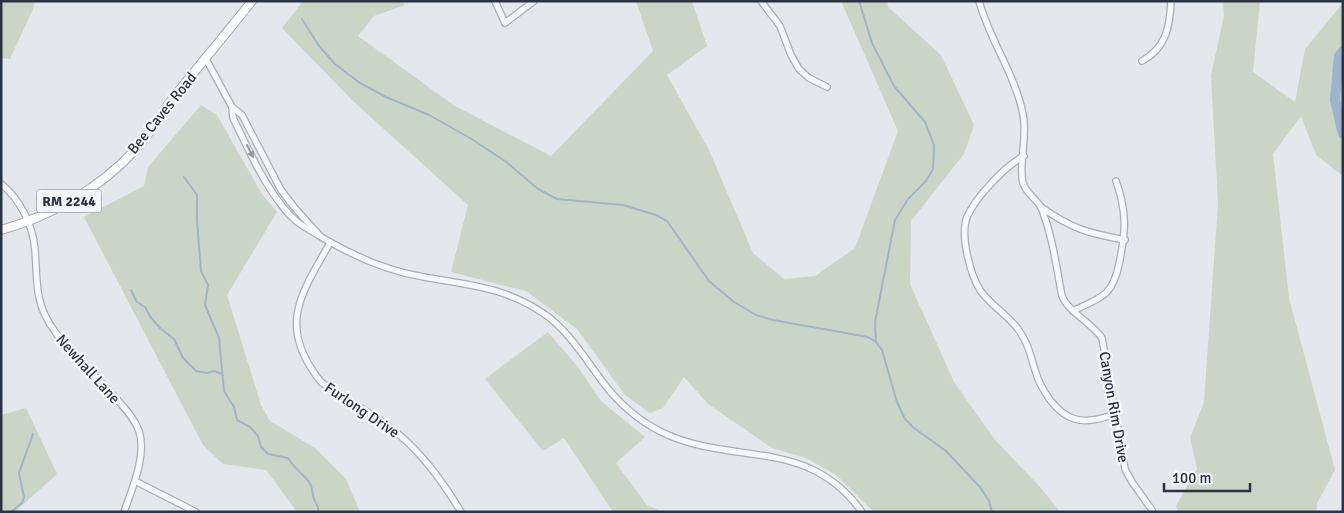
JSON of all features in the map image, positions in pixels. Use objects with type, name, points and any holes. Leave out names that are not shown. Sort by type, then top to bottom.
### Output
[{"type":"main road","name":"Bee Caves Road","points":[[1,230],[28,222],[66,203],[102,181],[135,150],[169,103],[252,1]]},
{"type":"street","points":[[495,1],[505,23],[534,1]]},
{"type":"street","points":[[761,1],[780,26],[791,55],[799,69],[809,78],[827,87]]},
{"type":"street","name":"Canyon Rim Drive","points":[[979,1],[985,22],[1011,74],[1020,98],[1026,135],[1022,174],[1023,182],[1028,193],[1041,207],[1051,238],[1062,296],[1065,302],[1097,331],[1102,338],[1125,469],[1152,510]]},
{"type":"street","points":[[1142,61],[1153,55],[1161,44],[1168,29],[1171,1]]},
{"type":"street","points":[[206,59],[232,107],[242,115],[284,193],[322,237]]},
{"type":"street","points":[[232,107],[233,118],[276,198],[285,210],[308,231],[358,257],[387,269],[484,287],[524,302],[545,315],[564,332],[616,398],[646,423],[665,434],[691,443],[785,460],[812,469],[843,490],[862,512]]},
{"type":"street","points":[[1024,156],[1012,162],[1004,170],[973,206],[966,219],[966,243],[973,277],[981,292],[1017,328],[1030,350],[1035,372],[1040,383],[1061,412],[1075,420],[1095,420],[1116,414]]},
{"type":"street","points":[[1073,310],[1106,293],[1116,278],[1125,240],[1123,198],[1116,181]]},
{"type":"street","name":"Newhall Lane","points":[[1,184],[11,192],[20,204],[28,222],[35,249],[38,294],[45,316],[58,337],[130,415],[140,432],[141,452],[135,481],[124,512]]},
{"type":"street","points":[[276,198],[284,193]]},
{"type":"street","points":[[1041,207],[1059,220],[1085,231],[1125,240]]},
{"type":"street","name":"Furlong Drive","points":[[330,242],[299,300],[296,327],[301,350],[321,382],[391,428],[419,453],[461,512]]},
{"type":"street","points":[[135,481],[196,512]]},
{"type":"green space","points":[[1,1],[35,1],[10,59],[1,58]]},
{"type":"green space","points":[[303,1],[402,1],[405,5],[374,16],[358,36],[455,106],[551,156],[653,51],[636,1],[692,1],[707,46],[667,75],[709,150],[753,253],[784,279],[815,276],[855,248],[898,131],[841,1],[887,1],[888,7],[941,55],[974,125],[964,154],[911,221],[910,284],[954,382],[995,440],[1041,488],[1060,512],[874,512],[835,474],[806,458],[772,448],[708,404],[684,377],[663,408],[650,413],[625,395],[577,329],[526,291],[451,272],[468,205],[354,102],[282,28]]},
{"type":"green space","points":[[1223,1],[1260,1],[1253,72],[1295,102],[1305,49],[1343,3],[1343,176],[1316,155],[1301,116],[1273,154],[1289,298],[1335,470],[1317,503],[1317,512],[1178,512],[1176,506],[1197,469],[1190,438],[1204,402],[1218,203],[1211,75],[1224,16]]},
{"type":"green space","points":[[201,105],[217,115],[262,194],[277,212],[227,295],[261,405],[270,421],[315,448],[346,479],[360,512],[297,512],[266,470],[223,464],[203,445],[84,217],[144,186],[148,167]]},
{"type":"green space","points":[[548,332],[578,367],[601,401],[645,437],[616,463],[647,505],[664,512],[613,512],[564,438],[543,451],[485,379]]},
{"type":"green space","points":[[26,408],[57,474],[18,509],[18,512],[1,512],[1,415]]},
{"type":"waterway","points":[[859,1],[872,43],[894,86],[925,122],[934,145],[933,169],[926,181],[908,199],[895,220],[875,322],[876,341]]},
{"type":"waterway","points":[[302,19],[319,46],[335,64],[360,83],[386,97],[429,115],[470,138],[505,161],[538,189],[557,199],[623,205],[656,215],[667,221],[709,281],[734,302],[756,315],[773,320],[868,337],[876,342],[882,350],[897,402],[905,419],[914,428],[946,451],[980,487],[989,501],[992,512]]},
{"type":"waterway","points":[[1343,51],[1339,56],[1335,100],[1343,134]]},
{"type":"waterway","points":[[184,177],[197,195],[201,271],[208,285],[205,305],[219,338],[224,391],[234,407],[237,420],[250,427],[258,436],[261,447],[268,454],[288,458],[309,482],[318,512]]},
{"type":"waterway","points":[[131,290],[137,302],[145,307],[151,318],[174,339],[183,358],[196,371],[207,373],[214,371],[222,374]]},
{"type":"waterway","points":[[11,512],[22,503],[24,497],[19,473],[33,434]]}]
